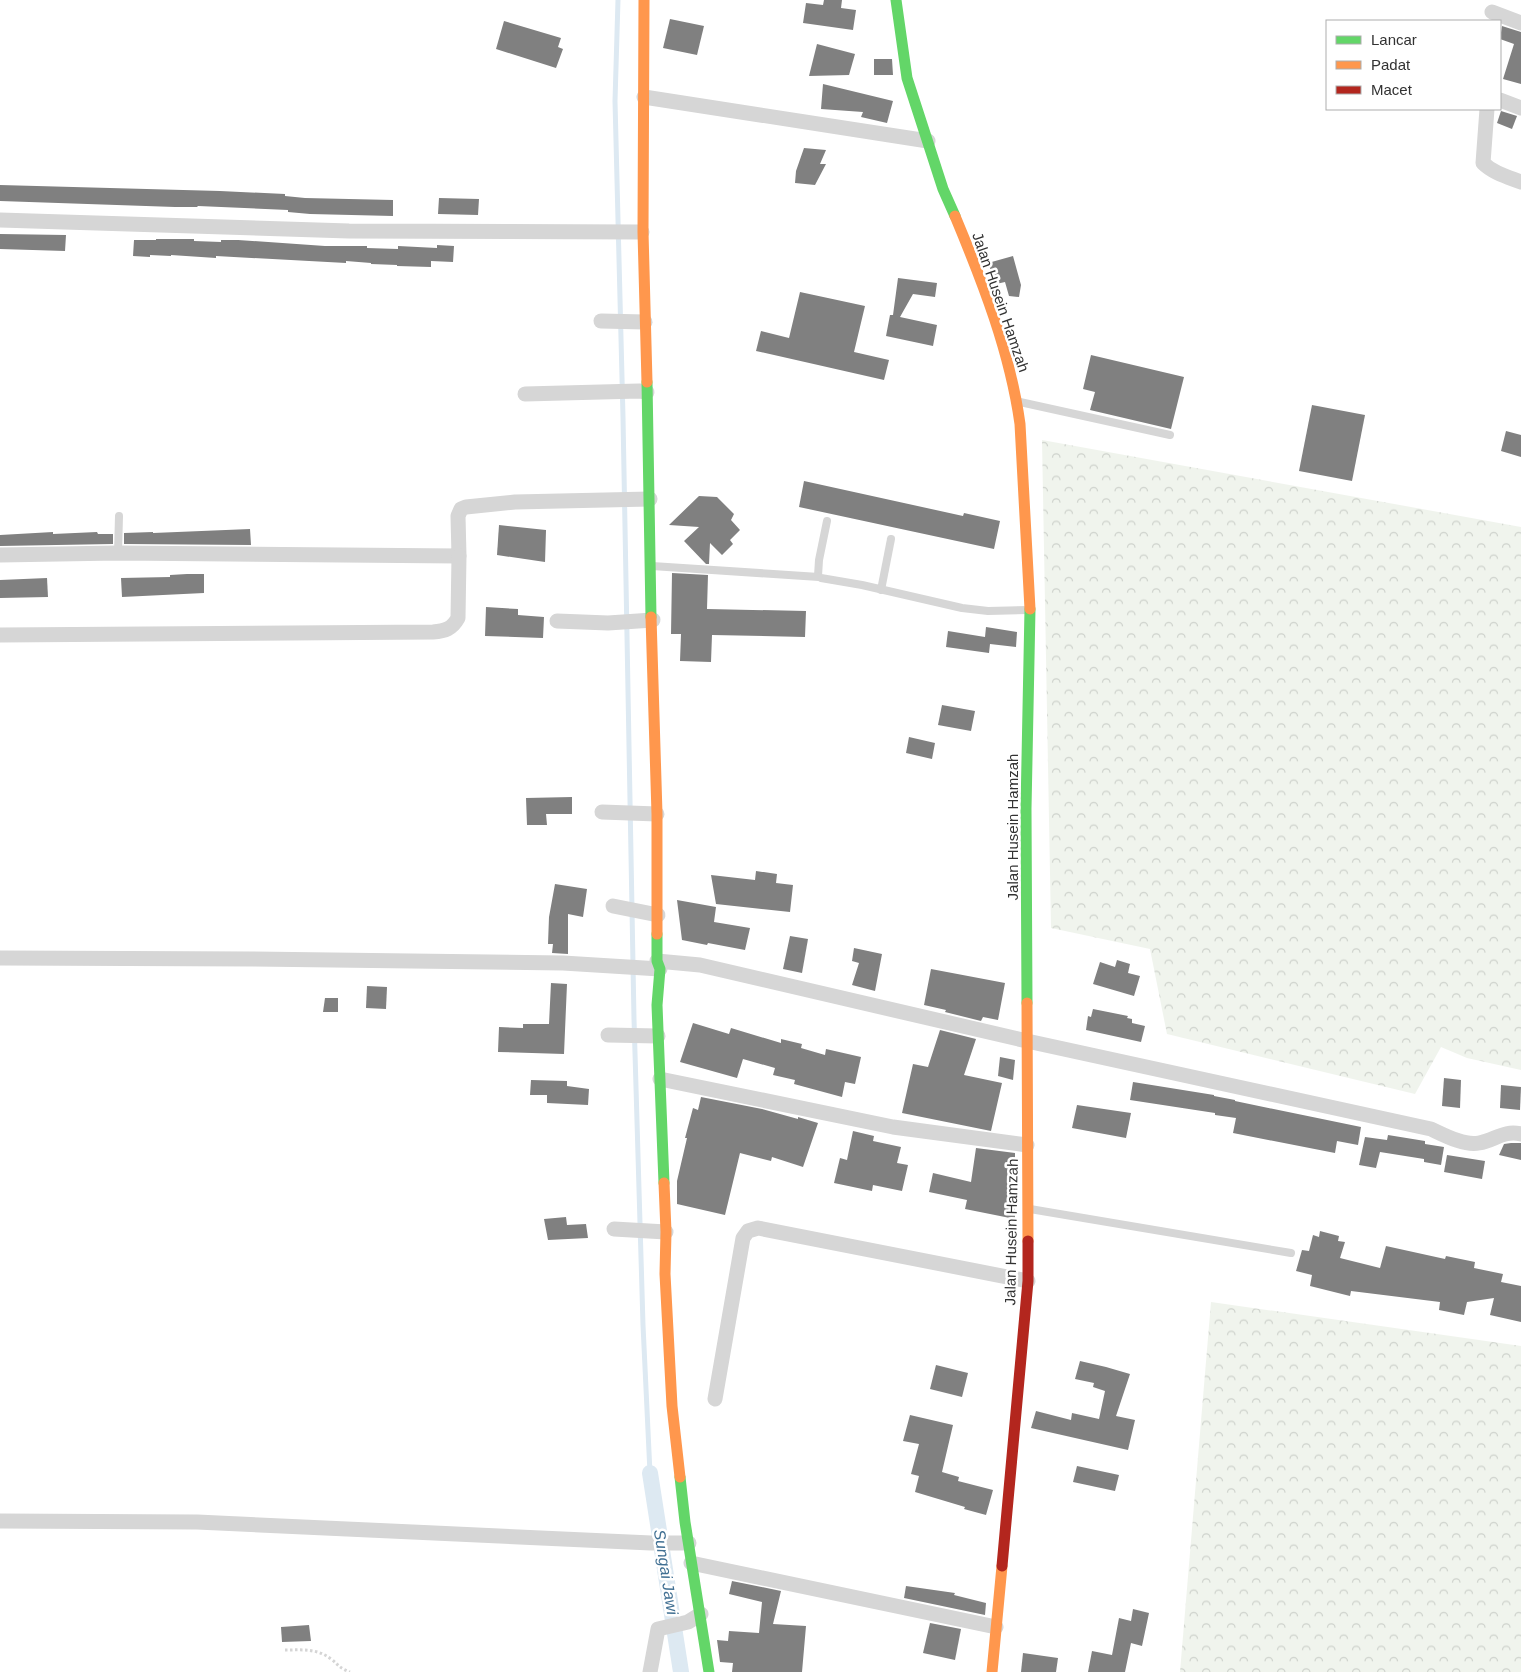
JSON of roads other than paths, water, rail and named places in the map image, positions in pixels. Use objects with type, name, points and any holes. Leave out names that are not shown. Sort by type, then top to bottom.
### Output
[{"type":"street","points":[[644,0],[642,232],[638,321],[643,392],[643,500],[650,566],[648,621],[657,1005],[653,1036],[660,1079],[662,1232],[666,1274],[672,1406],[685,1522],[685,1544],[691,1563],[694,1618],[709,1672]]},
{"type":"street","name":"Jalan Husein Hamzah","points":[[896,0],[907,78],[943,189],[977,268],[1002,342],[1017,402],[1020,424],[1030,610],[1026,809],[1028,1281],[992,1672]]},
{"type":"street","points":[[1492,11],[1521,22]]},
{"type":"street","points":[[644,97],[928,141]]},
{"type":"street","points":[[1501,100],[1521,108]]},
{"type":"street","points":[[1486,110],[1483,163],[1497,173],[1521,182]]},
{"type":"street","points":[[0,220],[350,231],[642,232]]},
{"type":"street","points":[[602,321],[638,321]]},
{"type":"street","points":[[525,394],[643,392]]},
{"type":"street","points":[[0,635],[444,631],[454,624],[458,618],[458,516],[461,509],[515,502],[643,500]]},
{"type":"street","points":[[0,556],[118,553],[459,556]]},
{"type":"street","points":[[557,621],[608,623],[648,621]]},
{"type":"street","points":[[607,813],[654,814]]},
{"type":"street","points":[[619,908],[655,914]]},
{"type":"street","points":[[0,958],[563,963],[621,966],[700,965],[1027,1041],[1431,1129],[1455,1140],[1478,1143],[1511,1132],[1521,1134]]},
{"type":"street","points":[[613,1035],[653,1036]]},
{"type":"street","points":[[660,1079],[893,1128],[1027,1145]]},
{"type":"street","points":[[715,1399],[743,1238],[748,1231],[758,1228],[1028,1281]]},
{"type":"street","points":[[620,1230],[662,1232]]},
{"type":"street","points":[[0,1521],[197,1522],[685,1544]]},
{"type":"street","points":[[691,1563],[996,1627]]},
{"type":"street","points":[[650,1672],[658,1628],[694,1618]]},
{"type":"lane","points":[[1017,402],[1170,434]]},
{"type":"lane","points":[[118,516],[118,553]]},
{"type":"lane","points":[[819,577],[820,560],[828,521]]},
{"type":"lane","points":[[881,590],[891,539]]},
{"type":"lane","points":[[650,566],[819,577],[962,608],[988,611],[1030,610]]},
{"type":"lane","points":[[1028,1209],[1291,1254]]},
{"type":"waterway","points":[[618,0],[615,101],[634,1019],[643,1325],[650,1473]]},
{"type":"waterway","name":"Sungai Jawi","points":[[650,1473],[681,1672]]}]
